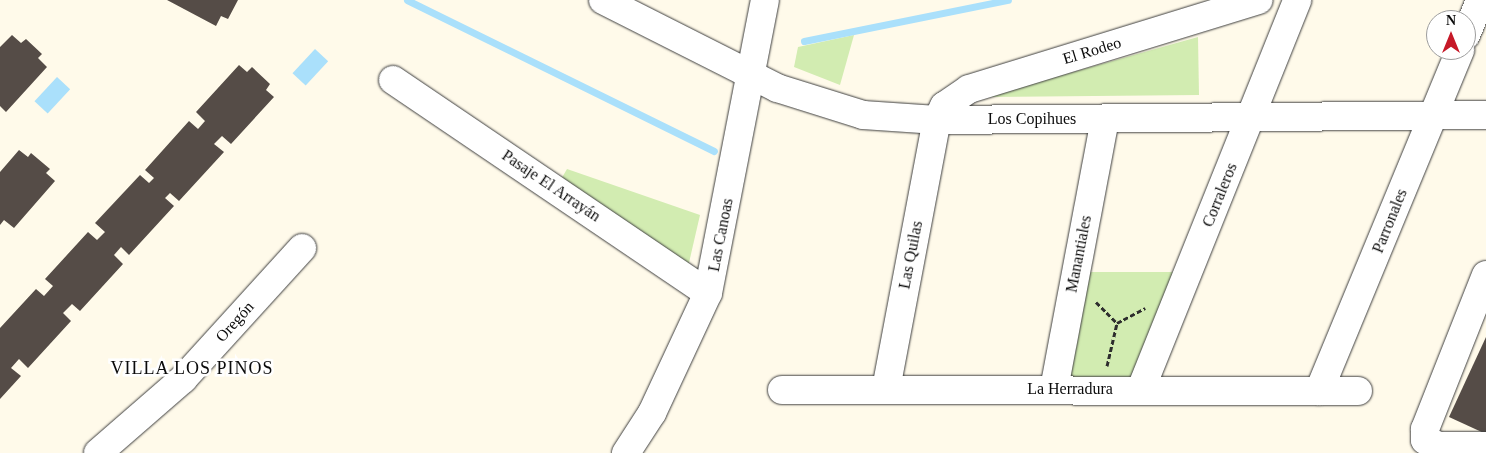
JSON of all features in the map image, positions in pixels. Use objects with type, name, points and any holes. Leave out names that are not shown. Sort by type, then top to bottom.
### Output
[{"type":"street","name":"Los Copihues","points":[[603,0],[642,9],[752,74],[831,108],[937,120],[1432,117],[1486,115]]},
{"type":"street","name":"Las Canoas","points":[[626,453],[652,413],[708,293],[765,0]]},
{"type":"street","name":"El Rodeo","points":[[937,120],[944,106],[969,89],[1259,0]]},
{"type":"street","name":"Corraleros","points":[[1141,389],[1297,0]]},
{"type":"street","name":"Parronales","points":[[1319,391],[1456,60]]},
{"type":"street","name":"Pasaje El Arrayán","points":[[394,80],[708,293]]},
{"type":"street","name":"Manantiales","points":[[1054,389],[1105,119]]},
{"type":"street","name":"Las Quilas","points":[[886,390],[937,120]]},
{"type":"street","name":"Oregón","points":[[98,453],[183,379],[302,248]]},
{"type":"street","points":[[1486,274],[1424,429],[1424,440],[1440,446],[1486,446]]},
{"type":"street","name":"La Herradura","points":[[782,390],[1141,389],[1358,391]]},
{"type":"path","points":[[1101,389],[1117,323],[1182,289]]},
{"type":"green space","points":[[854,35],[840,85],[794,67],[798,47]]},
{"type":"green space","points":[[1198,37],[1199,95],[984,97]]},
{"type":"green space","points":[[567,169],[700,215],[688,267],[560,181]]},
{"type":"green space","points":[[1089,272],[1176,272],[1131,378],[1070,378]]},
{"type":"water","points":[[315,49],[328,61],[306,85],[292,73]]},
{"type":"water","points":[[57,77],[70,89],[48,113],[34,101]]},
{"type":"building","points":[[167,0],[238,0],[228,19],[221,16],[216,26]]},
{"type":"building","points":[[12,35],[21,43],[26,39],[42,54],[38,58],[47,67],[6,112],[0,106],[0,47]]},
{"type":"building","points":[[239,65],[247,72],[252,67],[270,84],[266,90],[274,97],[231,144],[222,136],[214,144],[224,152],[179,201],[170,193],[165,198],[174,206],[129,255],[121,247],[114,255],[123,264],[80,311],[72,304],[63,313],[71,321],[28,368],[19,359],[11,368],[21,376],[0,399],[0,328],[36,289],[44,296],[53,286],[45,279],[88,232],[97,240],[105,232],[95,223],[140,175],[149,183],[154,178],[145,170],[189,121],[198,129],[205,121],[196,112]]},
{"type":"building","points":[[19,150],[28,157],[31,153],[50,169],[46,173],[55,181],[14,228],[4,220],[0,225],[0,172]]},
{"type":"building","points":[[1486,337],[1486,434],[1449,417]]},
{"type":"waterway","points":[[407,0],[714,151]]},
{"type":"waterway","points":[[804,41],[1008,0]]},
{"type":"district","name":"VILLA LOS PINOS","points":[[192,368]]}]
